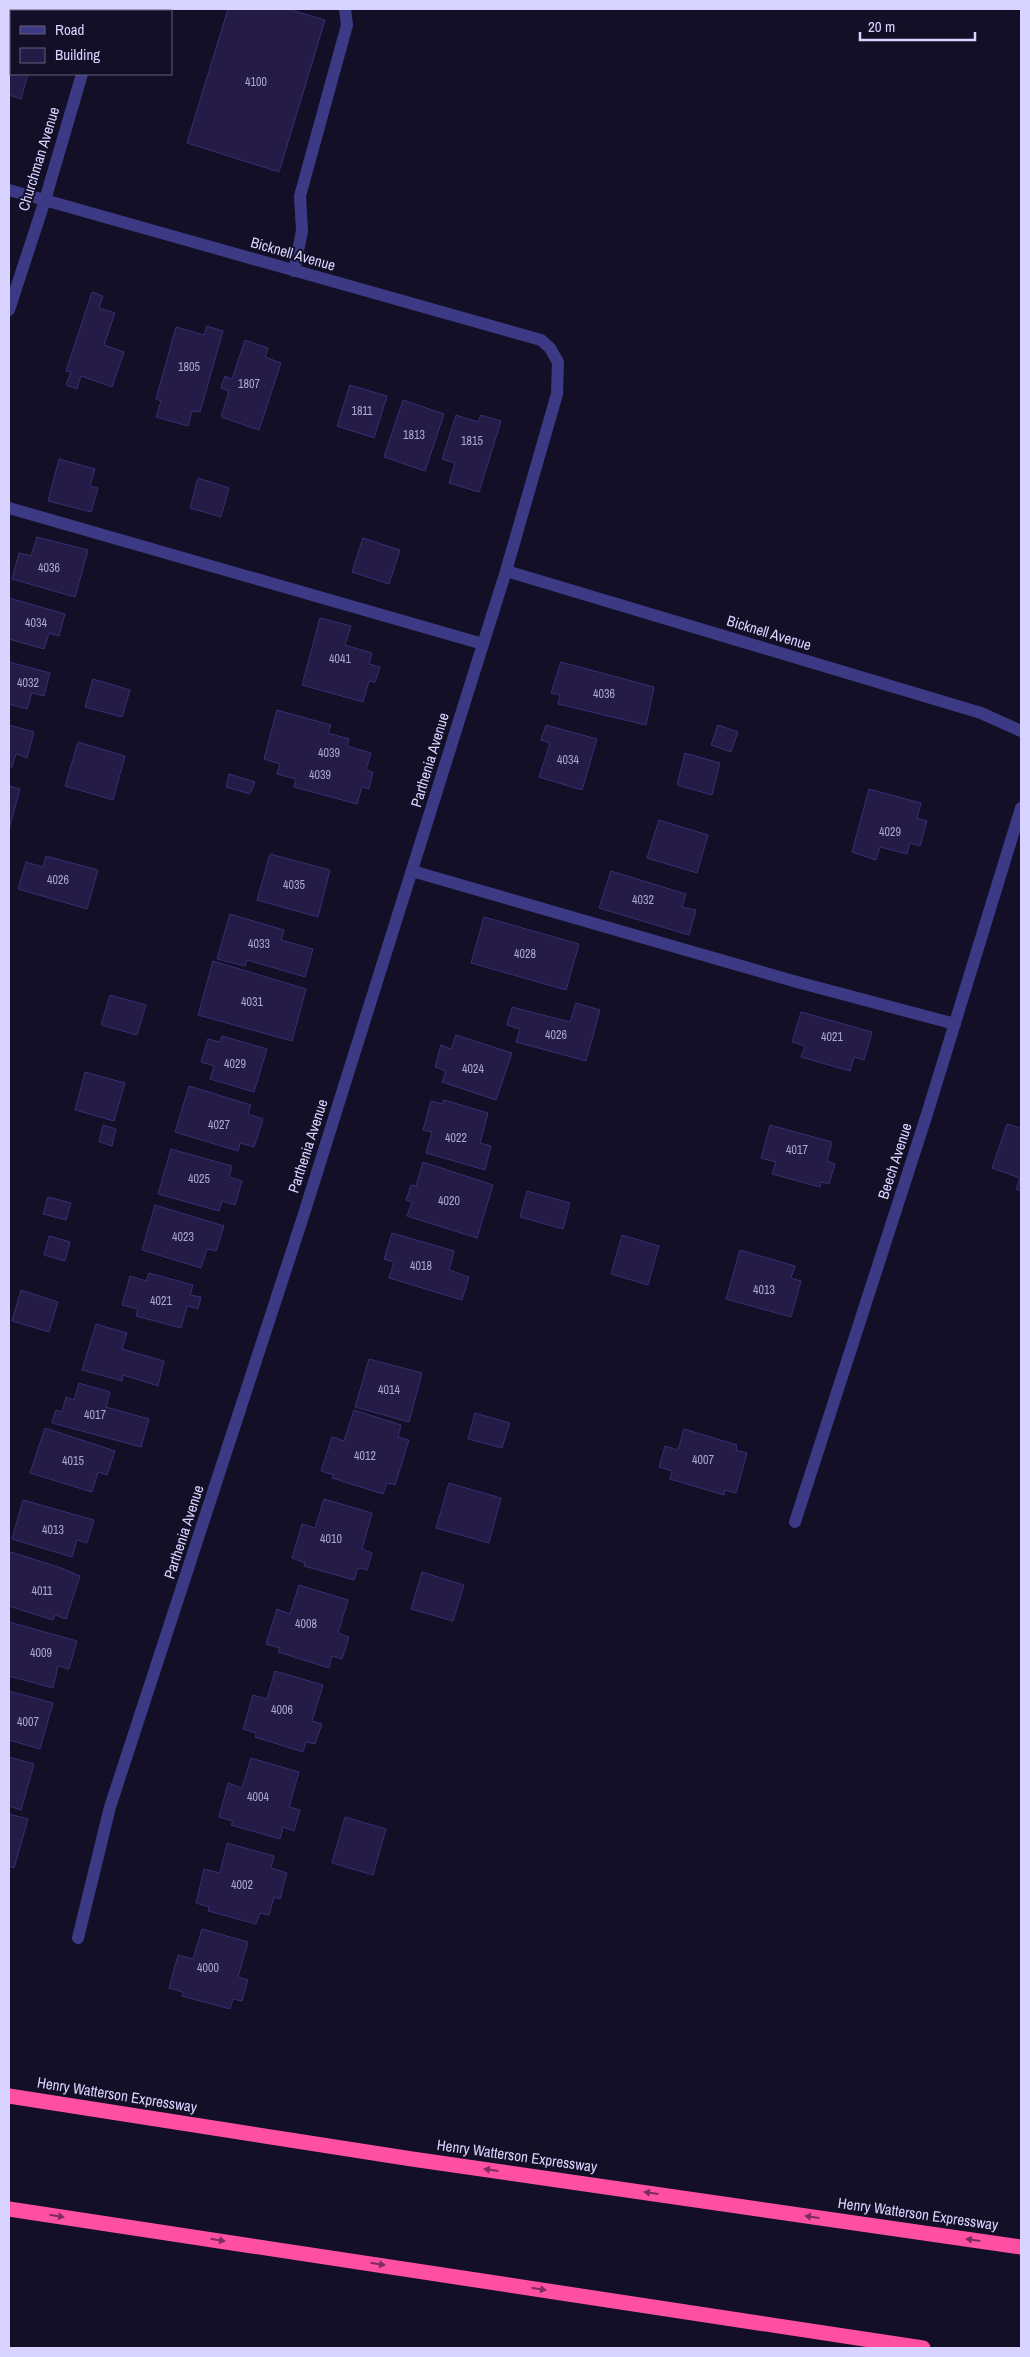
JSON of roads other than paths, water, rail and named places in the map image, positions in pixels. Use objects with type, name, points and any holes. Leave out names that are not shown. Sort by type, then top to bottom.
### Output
[{"type":"highway","name":"Henry Watterson Expressway","points":[[9,2096],[412,2159],[1021,2247]]},
{"type":"highway","points":[[9,2208],[923,2348]]},
{"type":"street","points":[[294,271],[302,231],[300,196],[347,25],[346,9]]},
{"type":"street","name":"Churchman Avenue","points":[[9,310],[45,200],[82,75]]},
{"type":"street","name":"Bicknell Avenue","points":[[9,190],[541,340],[550,348],[558,362]]},
{"type":"street","name":"Parthenia Avenue","points":[[78,1938],[110,1806],[299,1230],[484,644],[557,394],[558,362]]},
{"type":"street","points":[[9,508],[484,644]]},
{"type":"street","name":"Bicknell Avenue","points":[[506,571],[981,713],[1021,731]]},
{"type":"street","name":"Beech Avenue","points":[[795,1522],[955,1024],[1021,808]]},
{"type":"street","points":[[412,871],[797,982],[955,1024]]}]
